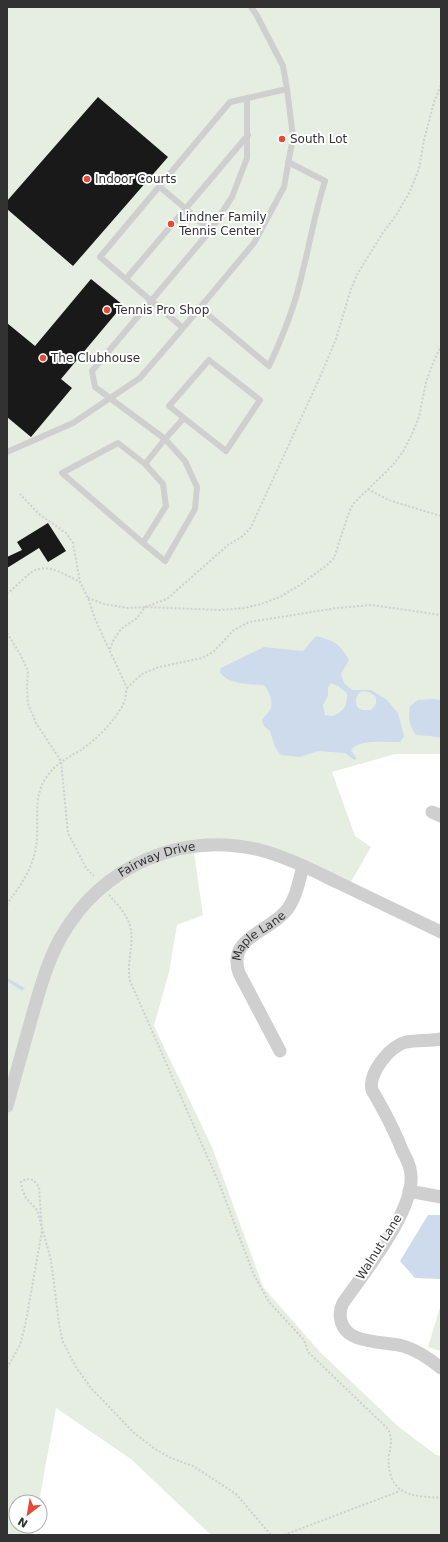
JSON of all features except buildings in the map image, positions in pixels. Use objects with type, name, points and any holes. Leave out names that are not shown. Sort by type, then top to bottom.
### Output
[{"type":"street","name":"Fairway Drive","points":[[7,1106],[39,990],[50,959],[61,937],[75,916],[91,897],[109,880],[145,859],[169,851],[193,846],[218,845],[243,847],[270,853],[303,866],[441,932]]},
{"type":"street","name":"Maple Lane","points":[[280,1051],[239,973],[237,967],[238,955],[244,942],[273,923],[286,912],[294,897],[303,866]]},
{"type":"street","name":"Walnut Lane","points":[[441,1038],[406,1042],[400,1045],[380,1063],[371,1080],[372,1090],[395,1132],[410,1169],[411,1176],[409,1191],[401,1215],[393,1230],[343,1303],[340,1312],[342,1325],[350,1334],[365,1340],[405,1347],[423,1355],[441,1368]]},
{"type":"street","points":[[409,1191],[441,1197]]},
{"type":"lane","points":[[7,452],[73,423],[140,378],[254,243],[284,187],[293,137],[283,66],[251,7]]},
{"type":"lane","points":[[183,328],[100,257],[230,102],[287,89]]},
{"type":"lane","points":[[143,543],[166,506],[163,484],[145,464],[118,444],[62,473],[143,543],[165,561],[195,509],[197,487],[185,461],[165,439],[95,387],[92,371],[210,231],[232,197],[247,158],[247,98]]},
{"type":"lane","points":[[126,279],[248,135]]},
{"type":"lane","points":[[200,308],[269,366],[284,334],[293,307],[302,275],[317,206],[325,181],[288,162]]},
{"type":"lane","points":[[160,187],[210,231]]},
{"type":"lane","points":[[209,360],[260,400],[226,451],[184,418],[169,406],[209,360]]},
{"type":"lane","points":[[145,464],[184,418]]},
{"type":"path","points":[[110,649],[121,629],[137,618],[145,607],[167,599],[228,545],[243,536],[250,527],[320,377],[336,339],[351,289],[358,273],[382,234],[397,214],[412,186],[419,169],[434,102],[441,85]]},
{"type":"path","points":[[88,598],[95,601],[128,608],[145,607],[221,610],[244,608],[280,597],[322,570],[334,558],[353,504],[393,465],[412,434],[419,417],[426,382],[441,346]]},
{"type":"path","points":[[368,490],[388,500],[441,516]]},
{"type":"path","points":[[7,905],[28,871],[35,854],[39,838],[37,814],[39,794],[45,780],[61,761],[82,749],[101,733],[125,700],[127,688],[80,582],[73,543],[66,533],[39,514],[20,494]]},
{"type":"path","points":[[7,594],[29,573],[41,568],[54,570],[80,582]]},
{"type":"path","points":[[127,688],[142,674],[158,667],[202,658],[213,652],[234,630],[249,622],[337,608],[372,605],[441,615]]},
{"type":"path","points":[[7,633],[20,654],[28,671],[28,704],[48,742],[61,761],[68,833],[86,868],[94,876]]},
{"type":"path","points":[[109,894],[124,912],[130,925],[132,938],[127,970],[130,981],[219,1183],[253,1273],[269,1302],[304,1340],[308,1352],[387,1428],[390,1434],[391,1444],[388,1468],[393,1484],[411,1496],[441,1498]]},
{"type":"path","points":[[7,1368],[20,1345],[25,1326],[42,1231],[39,1187],[33,1180],[26,1179],[21,1182],[22,1189],[26,1198],[37,1210],[42,1231],[51,1260],[59,1324],[63,1342],[76,1367],[91,1388],[134,1433],[155,1449],[171,1458],[193,1466],[236,1494],[271,1535]]},
{"type":"path","points":[[284,1535],[400,1490]]},
{"type":"shaded area","points":[[7,7],[441,7],[441,754],[395,754],[332,772],[355,836],[371,847],[348,887],[283,857],[193,846],[203,915],[177,925],[169,972],[154,1026],[212,1147],[263,1287],[320,1352],[399,1427],[436,1455],[441,1456],[441,1535],[211,1535],[131,1459],[56,1408],[40,1494],[8,1494],[8,1534],[33,1535],[7,1535]]},
{"type":"shaded area","points":[[441,1304],[441,1351],[428,1347]]},
{"type":"water","points":[[316,636],[328,639],[339,646],[349,660],[341,674],[344,683],[352,690],[371,690],[387,700],[398,713],[404,736],[400,742],[367,742],[355,746],[351,750],[357,759],[354,760],[345,753],[318,751],[300,757],[281,755],[275,747],[270,731],[264,726],[262,720],[271,707],[271,700],[264,685],[234,682],[220,672],[221,668],[264,647],[303,651]],"holes":[[[331,683],[347,693],[346,705],[343,710],[333,716],[325,715],[323,705],[328,696],[328,687]],[[362,691],[369,692],[376,697],[376,704],[371,710],[362,710],[357,707],[356,698]]]},
{"type":"water","points":[[418,700],[441,700],[441,738],[416,735],[410,722],[410,706]]},
{"type":"water","points":[[7,978],[25,988],[22,991],[7,981]]},
{"type":"water","points":[[428,1215],[441,1215],[440,1279],[415,1278],[400,1261]]},
{"type":"place","name":"South Lot","points":[[282,139]]},
{"type":"place","name":"Indoor Courts","points":[[87,179]]},
{"type":"place","name":"Lindner Family Tennis Center","points":[[171,224]]},
{"type":"place","name":"Tennis Pro Shop","points":[[107,310]]},
{"type":"place","name":"The Clubhouse","points":[[43,358]]}]
